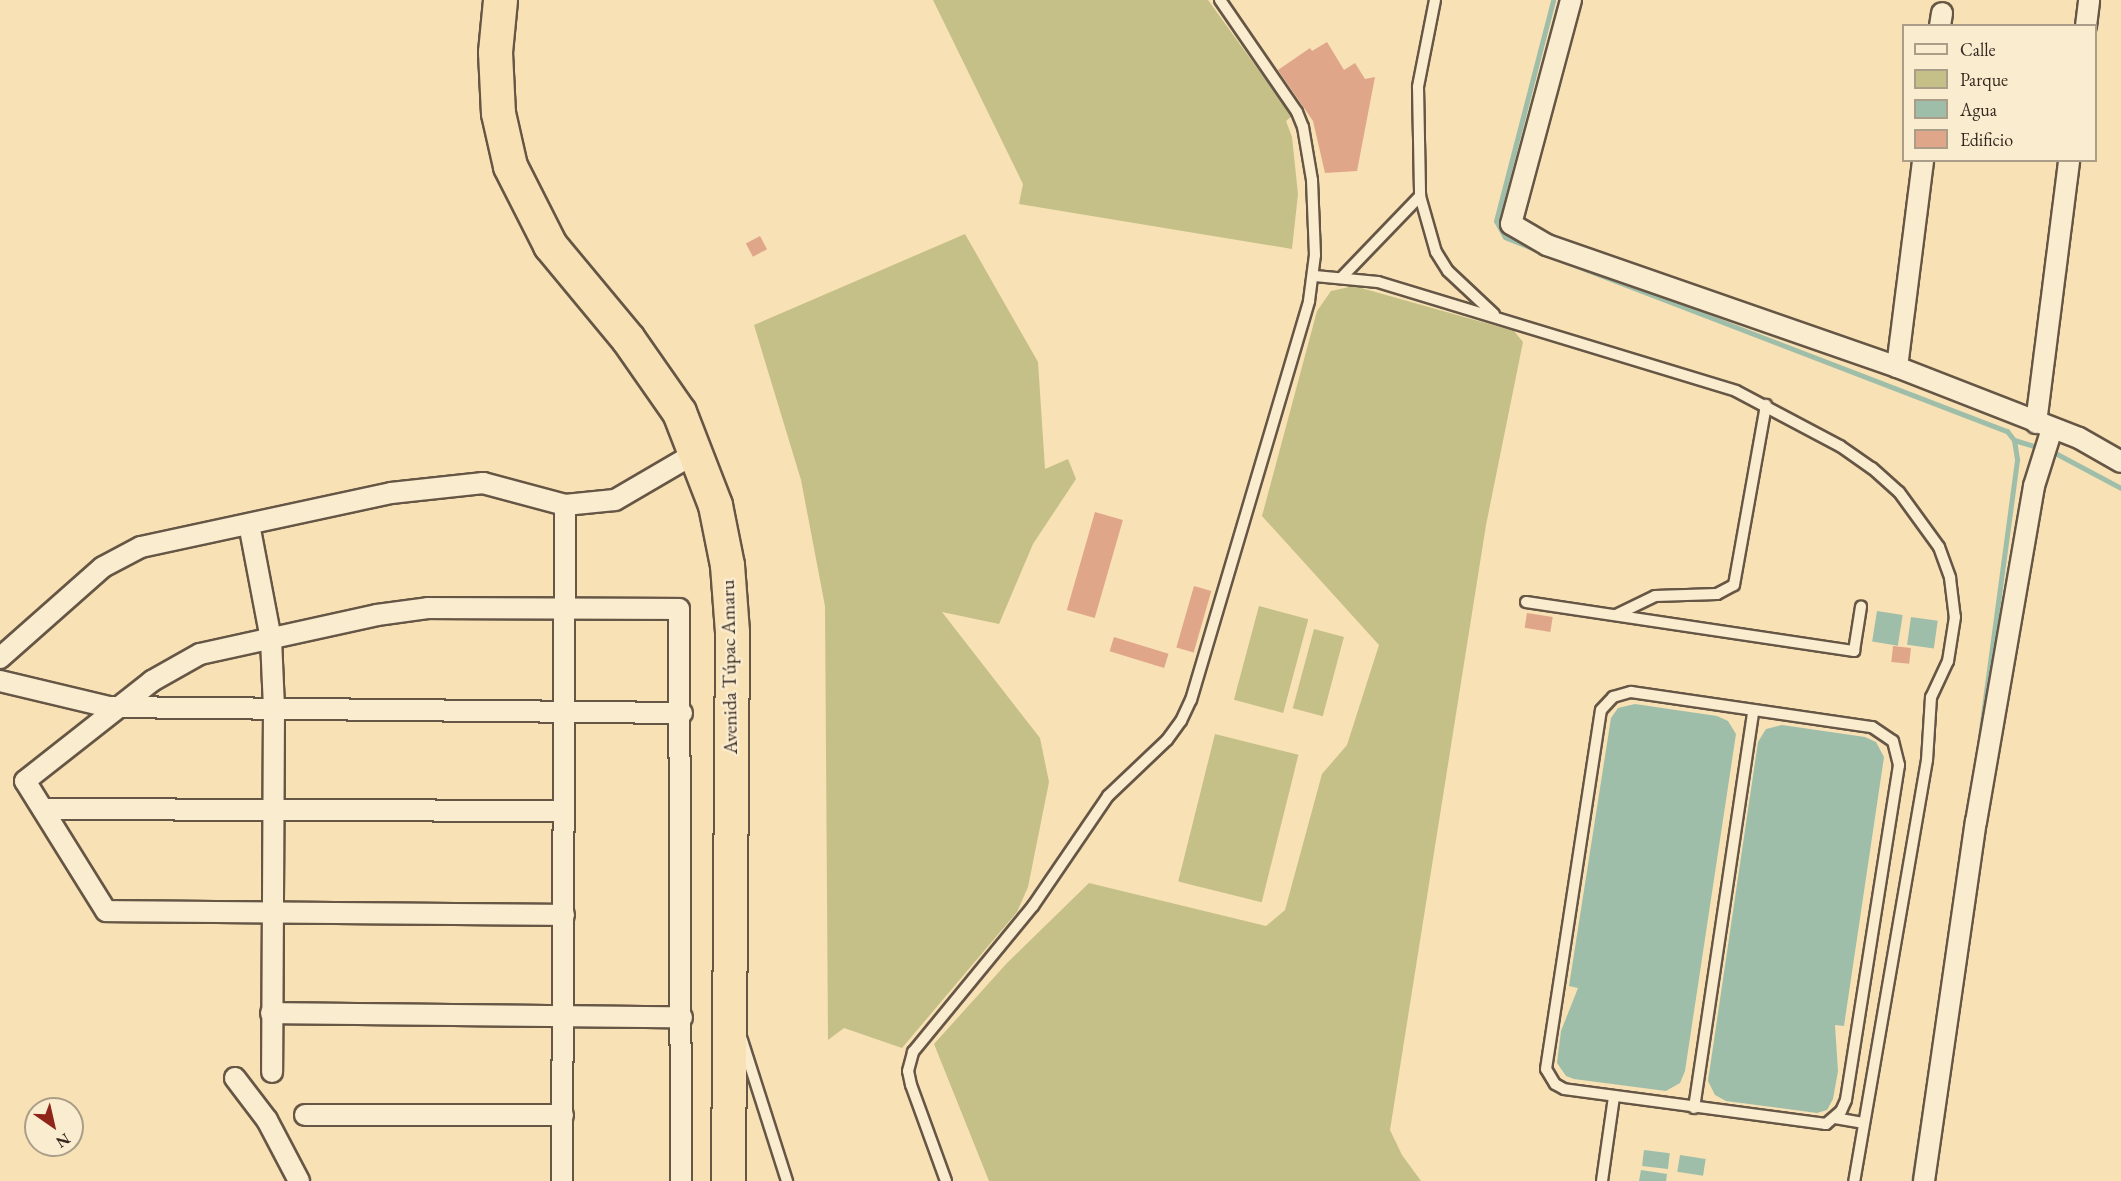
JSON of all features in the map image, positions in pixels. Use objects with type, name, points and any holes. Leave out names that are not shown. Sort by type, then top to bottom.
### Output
[{"type":"highway","name":"Avenida Túpac Amaru","points":[[500,0],[495,52],[498,113],[510,166],[528,207],[550,245],[657,377],[697,452],[715,505],[725,555],[732,632],[728,1181]]},
{"type":"street","points":[[1571,0],[1510,224],[1547,244],[1897,367],[2079,438],[2121,462]]},
{"type":"street","points":[[2086,24],[2090,0]]},
{"type":"street","points":[[1897,367],[1923,162]]},
{"type":"street","points":[[1924,1181],[1982,788],[2044,426],[2069,162]]},
{"type":"street","points":[[0,658],[103,567],[141,547],[392,492],[483,483],[565,505],[615,500],[697,452]]},
{"type":"street","points":[[562,1181],[565,505]]},
{"type":"street","points":[[249,524],[271,639],[274,708],[272,1072]]},
{"type":"street","points":[[564,915],[106,911],[25,781],[119,706],[176,665],[200,654],[377,615],[428,608],[679,609],[682,713],[681,1181]]},
{"type":"street","points":[[0,681],[119,706],[682,713]]},
{"type":"street","points":[[43,809],[564,811]]},
{"type":"street","points":[[271,1012],[682,1017]]},
{"type":"street","points":[[235,1078],[267,1120],[299,1181]]},
{"type":"street","points":[[305,1115],[563,1115]]},
{"type":"lane","points":[[946,1181],[911,1085],[909,1062],[922,1040],[1033,906],[1102,803],[1167,740],[1181,721],[1191,700],[1315,276],[1312,180],[1300,118],[1220,0]]},
{"type":"lane","points":[[1435,0],[1418,87],[1420,196],[1436,252],[1448,271],[1496,315]]},
{"type":"lane","points":[[1343,276],[1420,196]]},
{"type":"lane","points":[[1315,276],[1343,276],[1496,315],[1736,391],[1840,446],[1899,492],[1939,547],[1954,598],[1948,661],[1929,712],[1927,760],[1854,1181]]},
{"type":"lane","points":[[1615,615],[1655,596],[1717,594],[1734,585],[1766,405]]},
{"type":"lane","points":[[1526,602],[1854,651],[1861,607]]},
{"type":"lane","points":[[1835,1118],[1846,1100],[1898,753],[1893,741],[1872,727],[1631,692],[1613,697],[1600,710],[1546,1069],[1555,1084],[1564,1089],[1815,1125],[1835,1118],[1863,1123]]},
{"type":"lane","points":[[1694,1108],[1753,711]]},
{"type":"lane","points":[[730,1000],[787,1181]]},
{"type":"lane","points":[[1602,1181],[1614,1097]]},
{"type":"green space","points":[[933,0],[1208,0],[1292,116],[1286,121],[1292,137],[1298,194],[1292,249],[1019,204],[1023,184]]},
{"type":"green space","points":[[965,234],[1038,362],[1045,469],[1068,459],[1076,479],[1033,544],[999,624],[942,612],[1040,738],[1049,782],[1028,887],[1017,912],[902,1048],[844,1028],[828,1040],[825,606],[801,480],[754,325]]},
{"type":"green space","points":[[1354,286],[1514,331],[1523,342],[1486,525],[1390,1130],[1402,1155],[1421,1181],[989,1181],[934,1044],[1007,963],[1089,883],[1266,926],[1285,910],[1322,774],[1347,745],[1379,645],[1262,516],[1317,311],[1331,291]]},
{"type":"green space","points":[[1259,606],[1308,619],[1283,713],[1234,700]]},
{"type":"green space","points":[[1314,629],[1344,637],[1323,716],[1293,708]]},
{"type":"green space","points":[[1215,734],[1298,755],[1262,902],[1178,881]]},
{"type":"water","points":[[1877,611],[1903,615],[1898,646],[1872,642]]},
{"type":"water","points":[[1911,617],[1938,621],[1934,648],[1907,645]]},
{"type":"water","points":[[1635,704],[1717,716],[1728,721],[1736,734],[1685,1071],[1680,1083],[1666,1091],[1574,1079],[1566,1076],[1557,1063],[1561,1031],[1578,988],[1569,986],[1611,718],[1618,708]]},
{"type":"water","points":[[1782,725],[1865,737],[1876,742],[1884,757],[1844,1026],[1835,1025],[1838,1071],[1833,1099],[1827,1110],[1817,1113],[1726,1101],[1715,1095],[1708,1081],[1758,742],[1766,729]]},
{"type":"water","points":[[1644,1150],[1670,1153],[1668,1169],[1642,1166]]},
{"type":"water","points":[[1680,1155],[1706,1159],[1703,1176],[1677,1172]]},
{"type":"water","points":[[1641,1170],[1667,1174],[1666,1181],[1639,1181]]},
{"type":"building","points":[[1327,42],[1344,70],[1355,63],[1365,79],[1375,77],[1357,171],[1325,173],[1313,121],[1278,70],[1310,48],[1312,51]]},
{"type":"building","points":[[760,236],[767,249],[753,257],[746,244]]},
{"type":"building","points":[[1095,512],[1123,520],[1095,618],[1067,610]]},
{"type":"building","points":[[1194,586],[1211,591],[1194,652],[1176,648]]},
{"type":"building","points":[[1527,613],[1553,617],[1550,632],[1525,628]]},
{"type":"building","points":[[1114,637],[1169,654],[1164,668],[1110,651]]},
{"type":"building","points":[[1893,646],[1911,648],[1909,664],[1891,662]]},
{"type":"waterway","points":[[1544,253],[1505,237],[1496,221],[1553,0]]},
{"type":"waterway","points":[[1561,260],[2007,431],[2014,440],[2017,460],[1976,767]]},
{"type":"waterway","points":[[2014,440],[2037,447]]},
{"type":"waterway","points":[[2057,454],[2121,488]]},
{"type":"waterway","points":[[1913,1181],[1932,1058]]}]
